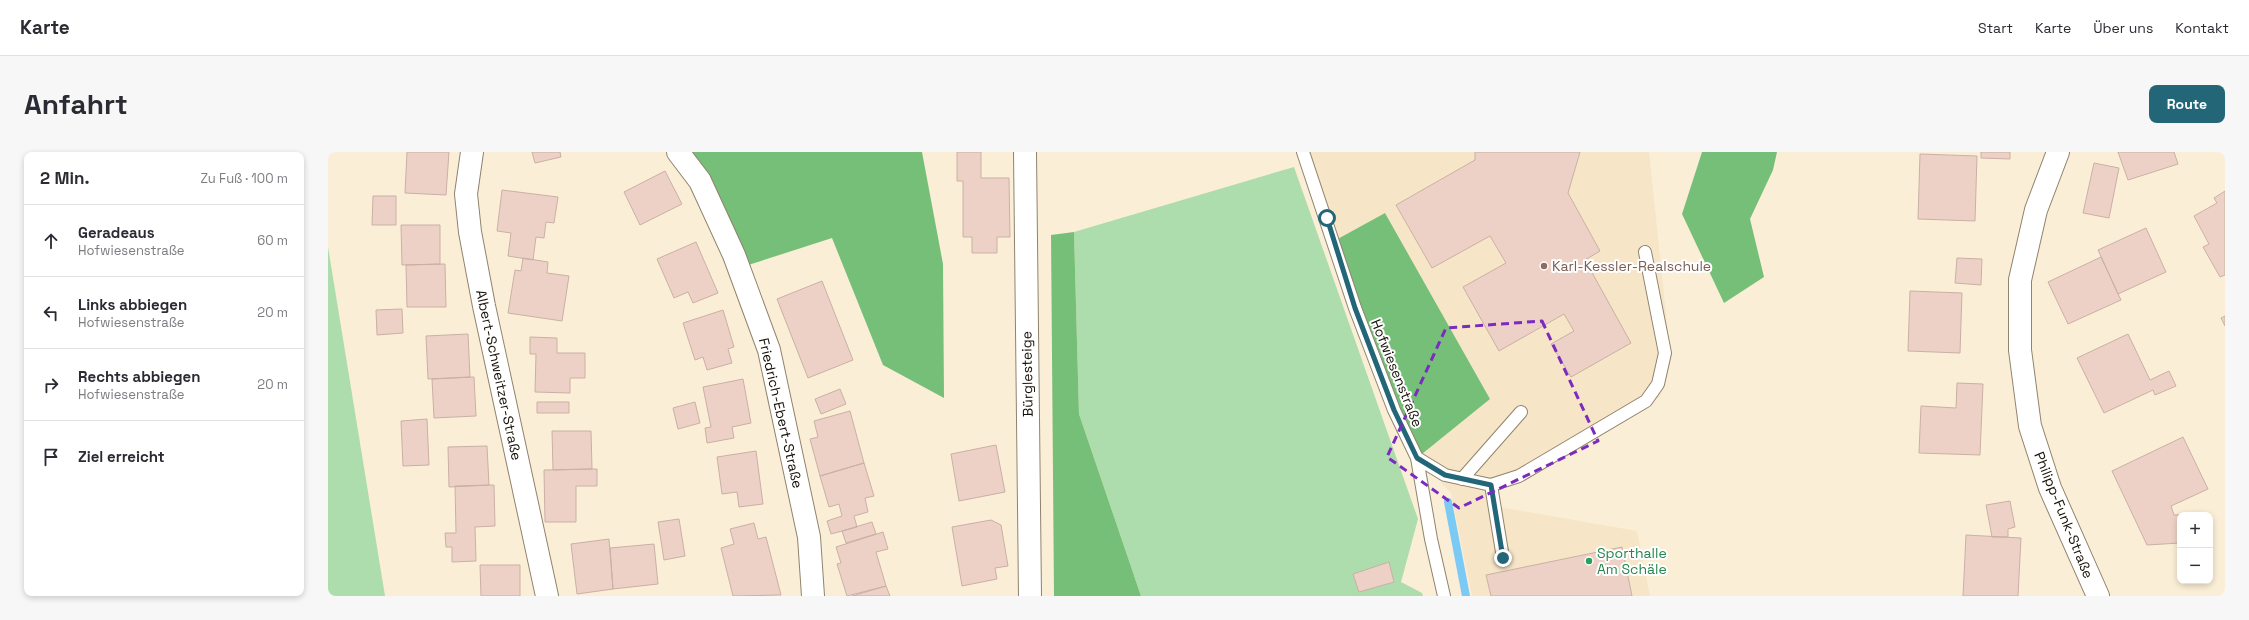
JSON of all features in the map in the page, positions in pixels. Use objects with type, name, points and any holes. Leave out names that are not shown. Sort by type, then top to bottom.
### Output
[{"type":"street","name":"Albert-Schweitzer-Straße","points":[[472,152],[466,194],[470,232],[484,306],[547,596]]},
{"type":"street","name":"Friedrich-Ebert-Straße","points":[[678,152],[700,181],[731,248],[769,350],[809,537],[813,596]]},
{"type":"street","name":"Bürglesteige","points":[[1025,152],[1030,596]]},
{"type":"street","name":"Philipp-Funk-Straße","points":[[2058,152],[2036,210],[2020,280],[2020,350],[2030,426],[2050,488],[2098,596]]},
{"type":"lane","name":"Hofwiesenstraße","points":[[1304,152],[1358,316],[1394,410],[1417,458],[1431,538],[1444,596]]},
{"type":"lane","points":[[1417,458],[1445,475],[1491,485],[1519,476],[1646,401],[1658,384],[1665,353],[1645,252]]},
{"type":"lane","points":[[1462,479],[1521,412]]},
{"type":"lane","points":[[1491,485],[1503,558]]},
{"type":"highlighted area","points":[[1542,321],[1598,441],[1459,508],[1387,457],[1446,328]]},
{"type":"shaded area","points":[[1303,152],[1649,152],[1670,353],[1660,397],[1497,488],[1499,507],[1637,531],[1650,596],[1472,596],[1451,493],[1417,458],[1490,399],[1385,213],[1334,241]]},
{"type":"green space","points":[[678,152],[922,152],[943,264],[944,398],[883,365],[832,238],[739,268]]},
{"type":"green space","points":[[1702,152],[1777,152],[1773,170],[1750,219],[1764,277],[1724,303],[1682,214]]},
{"type":"green space","points":[[1294,167],[1418,519],[1401,582],[1422,593],[1423,596],[1141,596],[1079,414],[1074,232]]},
{"type":"green space","points":[[1385,213],[1490,399],[1417,458],[1334,241]]},
{"type":"green space","points":[[1074,232],[1079,414],[1141,596],[1054,596],[1051,235]]},
{"type":"green space","points":[[328,247],[385,596],[328,596]]},
{"type":"building","points":[[407,152],[449,152],[446,195],[405,193]]},
{"type":"building","points":[[532,152],[560,152],[561,157],[535,163]]},
{"type":"building","points":[[957,152],[981,152],[981,178],[1009,178],[1010,237],[997,237],[997,253],[972,253],[972,237],[963,237],[963,181],[957,181]]},
{"type":"building","name":"Karl-Kessler-Realschule","points":[[1475,152],[1580,152],[1568,193],[1600,251],[1585,260],[1631,343],[1571,377],[1551,344],[1574,331],[1564,314],[1499,351],[1463,287],[1506,263],[1490,236],[1432,268],[1396,205],[1475,160]]},
{"type":"building","points":[[1981,152],[2010,152],[2010,159],[1981,158]]},
{"type":"building","points":[[2118,152],[2174,152],[2178,164],[2128,180]]},
{"type":"building","points":[[1920,154],[1977,156],[1975,221],[1918,219]]},
{"type":"building","points":[[2094,163],[2119,168],[2109,218],[2083,213]]},
{"type":"building","points":[[665,171],[682,204],[640,225],[624,192]]},
{"type":"building","points":[[502,190],[558,197],[554,223],[546,222],[544,238],[536,237],[533,260],[508,256],[511,233],[497,231]]},
{"type":"building","points":[[2225,191],[2225,275],[2220,277],[2203,247],[2209,244],[2194,216],[2217,203],[2214,198]]},
{"type":"building","points":[[373,196],[396,196],[396,225],[372,225]]},
{"type":"building","points":[[401,225],[440,225],[440,264],[402,265]]},
{"type":"building","points":[[2146,228],[2166,272],[2118,294],[2098,250]]},
{"type":"building","points":[[696,242],[718,293],[693,303],[688,292],[674,298],[657,259]]},
{"type":"building","points":[[2101,257],[2121,300],[2068,324],[2048,282]]},
{"type":"building","points":[[523,258],[548,262],[547,273],[569,276],[562,321],[508,313],[515,270],[521,271]]},
{"type":"building","points":[[1957,258],[1982,259],[1981,285],[1955,283]]},
{"type":"building","points":[[445,264],[446,307],[407,307],[406,265]]},
{"type":"building","points":[[822,281],[853,360],[808,378],[777,299]]},
{"type":"building","points":[[1910,291],[1962,293],[1960,353],[1908,351]]},
{"type":"building","points":[[402,309],[403,333],[377,335],[376,310]]},
{"type":"building","points":[[723,310],[734,347],[728,349],[732,363],[707,370],[703,357],[695,360],[683,323]]},
{"type":"building","points":[[2225,316],[2225,326],[2221,318]]},
{"type":"building","points":[[468,334],[470,377],[428,379],[426,336]]},
{"type":"building","points":[[2128,334],[2150,380],[2169,371],[2176,386],[2155,395],[2153,390],[2104,413],[2077,358]]},
{"type":"building","points":[[530,337],[557,338],[557,353],[585,353],[585,378],[570,378],[570,393],[535,392],[536,354],[530,354]]},
{"type":"building","points":[[474,377],[476,416],[434,418],[432,379]]},
{"type":"building","points":[[743,379],[751,423],[732,427],[734,438],[707,443],[705,428],[711,427],[703,387]]},
{"type":"building","points":[[1957,383],[1983,384],[1980,455],[1919,453],[1921,406],[1956,408]]},
{"type":"building","points":[[840,389],[846,404],[821,414],[815,399]]},
{"type":"building","points":[[537,402],[569,402],[569,413],[537,413]]},
{"type":"building","points":[[695,402],[700,423],[678,429],[673,408]]},
{"type":"building","points":[[850,411],[864,463],[820,476],[810,439],[818,437],[814,421]]},
{"type":"building","points":[[427,419],[429,465],[403,466],[401,421]]},
{"type":"building","points":[[552,431],[591,431],[592,469],[553,470]]},
{"type":"building","points":[[2183,437],[2208,489],[2171,506],[2174,515],[2177,515],[2177,543],[2147,545],[2112,471]]},
{"type":"building","points":[[996,445],[1005,492],[959,501],[951,454]]},
{"type":"building","points":[[487,446],[489,485],[449,487],[448,447]]},
{"type":"building","points":[[756,451],[763,504],[739,507],[737,492],[722,494],[717,457]]},
{"type":"building","points":[[864,463],[874,496],[865,498],[868,512],[854,516],[857,527],[831,534],[827,521],[842,516],[839,504],[829,507],[820,476]]},
{"type":"building","points":[[597,469],[597,486],[576,486],[576,522],[545,522],[544,470]]},
{"type":"building","points":[[494,485],[495,526],[475,527],[476,561],[452,562],[452,547],[446,547],[445,533],[456,533],[455,486]]},
{"type":"building","points":[[2010,501],[2015,527],[2008,529],[2008,537],[1992,537],[1986,505]]},
{"type":"building","points":[[679,519],[685,556],[664,560],[658,522]]},
{"type":"building","points":[[991,520],[1001,525],[1008,566],[995,568],[997,579],[962,586],[952,527]]},
{"type":"building","points":[[872,522],[876,534],[846,543],[842,531]]},
{"type":"building","points":[[754,523],[758,539],[766,537],[781,595],[733,596],[721,548],[734,544],[730,529]]},
{"type":"building","points":[[883,532],[888,549],[876,552],[886,586],[847,596],[837,564],[841,563],[836,547]]},
{"type":"building","points":[[1966,535],[2021,538],[2018,596],[1963,596]]},
{"type":"building","points":[[609,539],[613,589],[577,594],[571,544]]},
{"type":"building","points":[[654,544],[658,584],[613,589],[610,548]]},
{"type":"building","name":"Sporthalle Am Schäle","points":[[1622,547],[1632,596],[1491,596],[1486,575]]},
{"type":"building","points":[[1389,562],[1394,582],[1359,592],[1353,574]]},
{"type":"building","points":[[480,565],[520,565],[520,596],[481,596]]},
{"type":"building","points":[[886,586],[890,596],[852,596]]},
{"type":"waterway","points":[[1448,502],[1466,596]]},
{"type":"place","name":"Karl-Kessler-Realschule","points":[[1544,266]]},
{"type":"place","name":"Sporthalle Am Schäle","points":[[1589,561]]},
{"type":"route","points":[[1327,218],[1355,308],[1394,410],[1417,458],[1445,475],[1491,485],[1503,558]]}]
